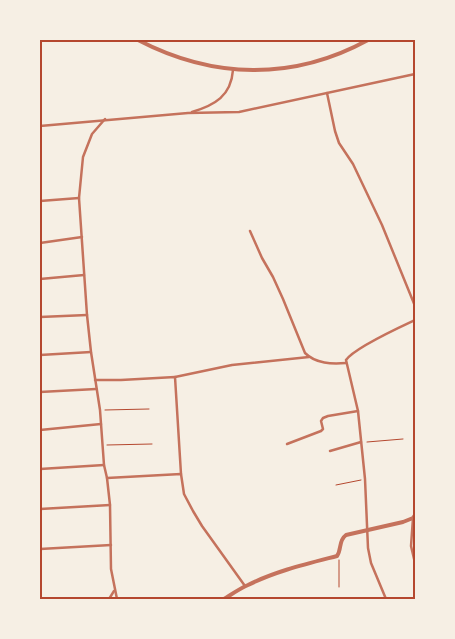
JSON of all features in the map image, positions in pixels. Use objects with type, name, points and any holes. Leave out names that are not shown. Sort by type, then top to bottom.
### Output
[{"type":"street","points":[[138,40],[183,60],[208,66],[251,71],[304,65],[338,55],[368,40]]},
{"type":"street","points":[[188,113],[207,106],[223,96],[230,88],[233,70]]},
{"type":"street","points":[[40,126],[188,113],[239,112],[415,74]]},
{"type":"street","points":[[327,93],[334,131],[339,143],[353,164],[382,225],[415,306]]},
{"type":"street","points":[[105,119],[92,134],[82,157],[80,198],[87,315],[110,505],[111,569],[116,599]]},
{"type":"street","points":[[40,201],[80,198]]},
{"type":"street","points":[[250,232],[284,299],[305,353],[309,357],[322,362],[332,364],[346,363]]},
{"type":"street","points":[[40,243],[82,237]]},
{"type":"street","points":[[40,279],[84,275]]},
{"type":"street","points":[[40,317],[87,315]]},
{"type":"street","points":[[386,599],[371,563],[368,548],[365,479],[358,411],[346,360],[350,355],[373,341],[415,320]]},
{"type":"street","points":[[40,355],[91,352]]},
{"type":"street","points":[[95,380],[175,377],[232,365],[309,357]]},
{"type":"street","points":[[175,377],[184,494],[202,526],[246,586]]},
{"type":"street","points":[[40,392],[96,389]]},
{"type":"street","points":[[287,444],[321,431],[323,429],[321,421],[323,418],[358,411]]},
{"type":"street","points":[[40,430],[101,424]]},
{"type":"street","points":[[330,451],[361,442]]},
{"type":"street","points":[[40,469],[104,465]]},
{"type":"street","points":[[107,478],[181,474]]},
{"type":"street","points":[[40,509],[110,505]]},
{"type":"street","points":[[224,599],[246,586],[282,571],[337,556],[343,537],[403,522],[414,517]]},
{"type":"street","points":[[414,517],[411,546],[415,563]]},
{"type":"street","points":[[40,549],[111,545]]},
{"type":"street","points":[[109,599],[115,590]]},
{"type":"path","points":[[100,410],[149,409]]},
{"type":"path","points":[[361,442],[403,438]]},
{"type":"path","points":[[102,445],[152,444]]},
{"type":"path","points":[[336,485],[365,479]]},
{"type":"path","points":[[339,554],[339,586]]}]
